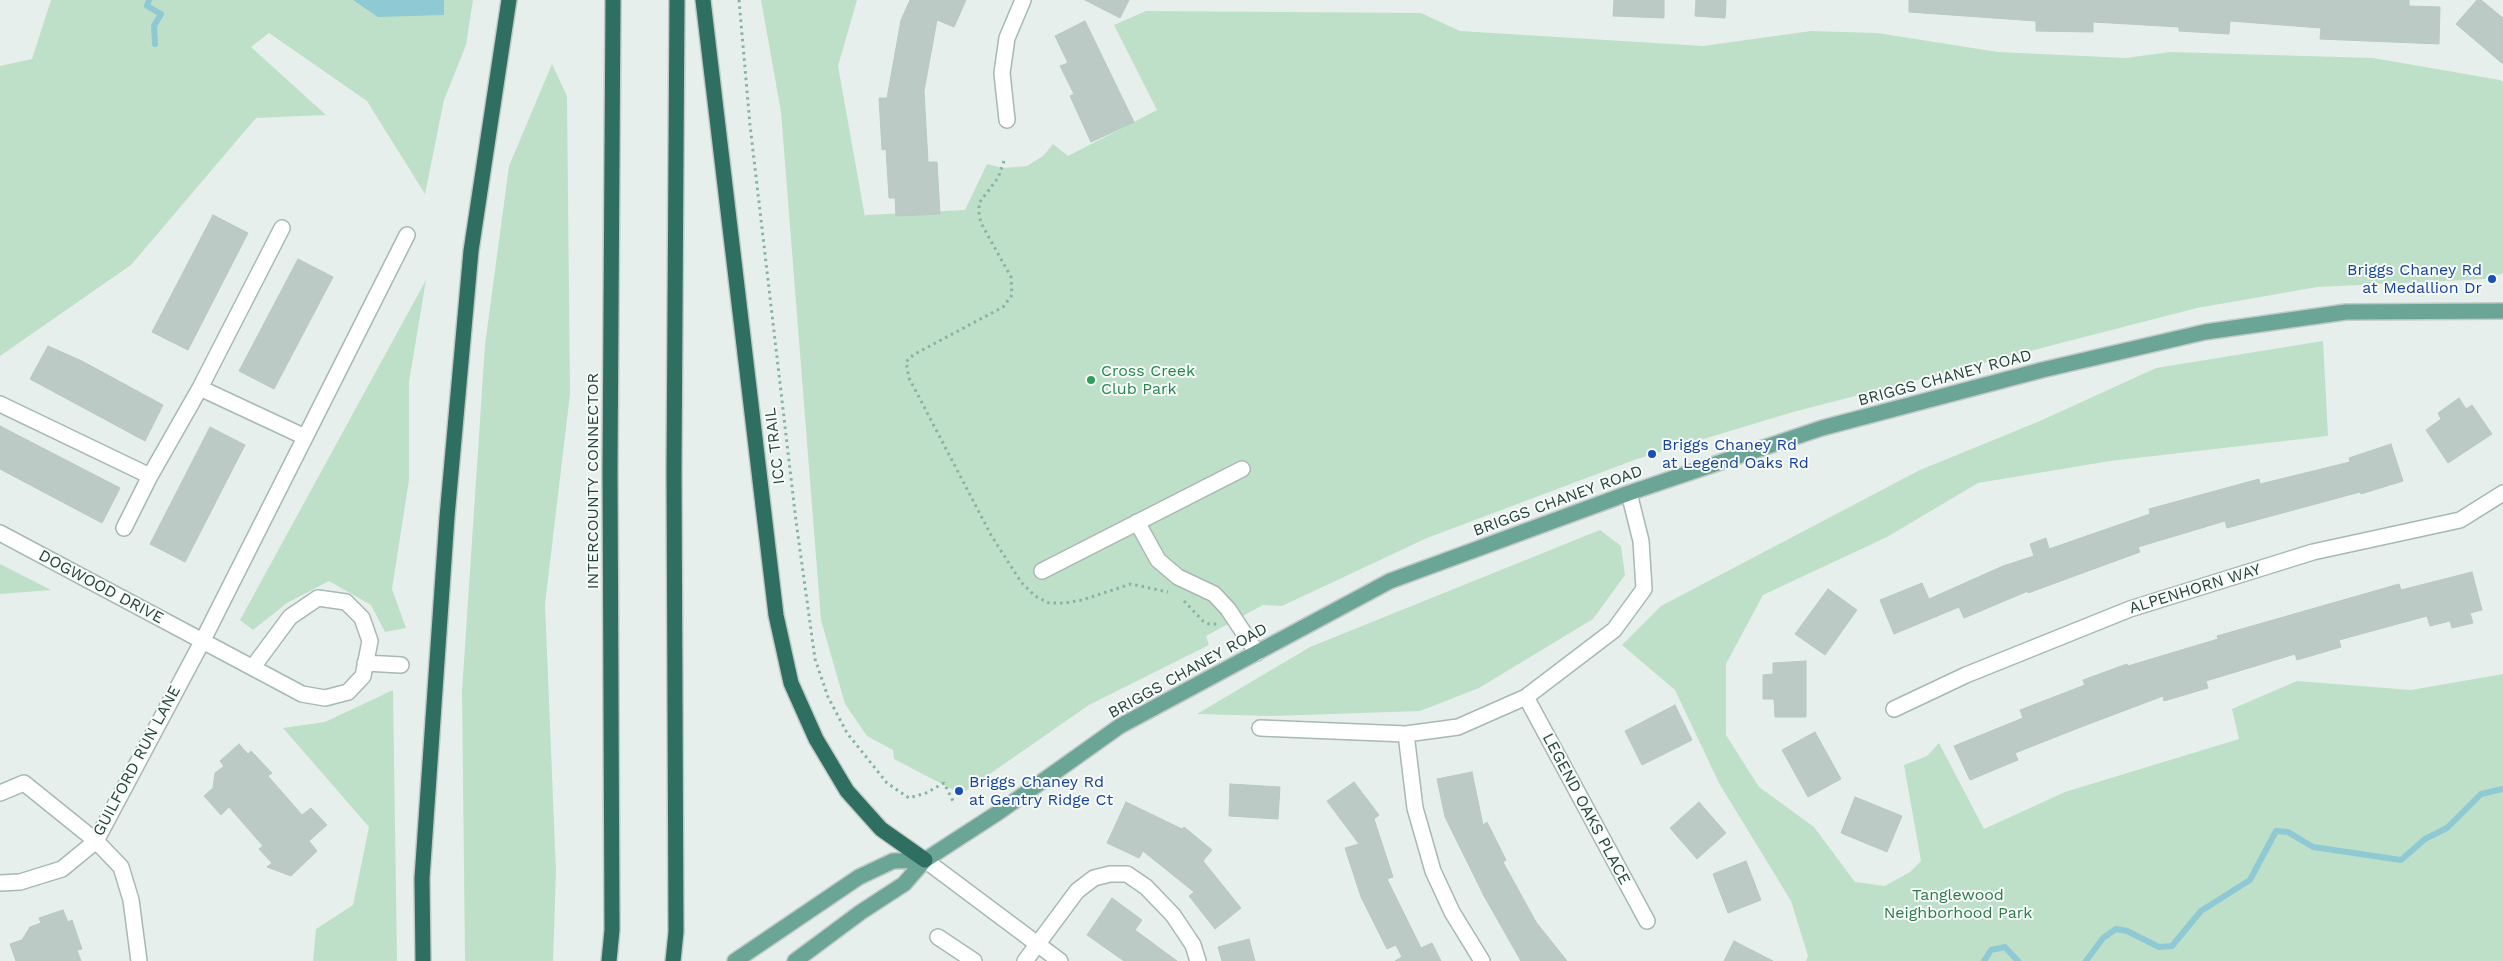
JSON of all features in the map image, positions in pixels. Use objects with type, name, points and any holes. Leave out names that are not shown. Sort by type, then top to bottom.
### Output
[{"type":"highway","points":[[423,961],[422,878],[456,419],[471,251],[509,0]]},
{"type":"highway","name":"INTERCOUNTY CONNECTOR","points":[[609,961],[612,930],[610,470],[613,0]]},
{"type":"highway","points":[[673,961],[676,932],[674,460],[677,0]]},
{"type":"highway","points":[[702,0],[776,615],[791,683],[816,739],[847,791],[881,829],[925,860]]},
{"type":"main road","name":"BRIGGS CHANEY ROAD","points":[[795,961],[904,884],[925,860],[999,812],[1120,726],[1390,581],[1629,493],[1822,428],[2042,370],[2205,332],[2346,312],[2503,311]]},
{"type":"main road","points":[[735,961],[859,877],[892,861],[925,860]]},
{"type":"street","points":[[1007,120],[1002,74],[1007,38],[1023,0]]},
{"type":"street","points":[[124,528],[150,476],[200,388],[282,228]]},
{"type":"street","name":"GUILFORD RUN LANE","points":[[0,883],[20,882],[62,869],[96,841],[203,640],[406,236]]},
{"type":"street","points":[[200,388],[305,437]]},
{"type":"street","points":[[0,404],[150,476]]},
{"type":"street","points":[[1042,571],[1242,468]]},
{"type":"street","points":[[1260,728],[1406,734],[1458,727],[1526,697],[1614,630],[1644,589],[1641,541],[1629,493]]},
{"type":"street","name":"ALPENHORN WAY","points":[[1894,709],[1966,675],[2130,609],[2313,552],[2460,520],[2503,493]]},
{"type":"street","points":[[1137,522],[1158,560],[1178,577],[1214,594],[1228,609],[1257,653]]},
{"type":"street","name":"DOGWOOD DRIVE","points":[[0,533],[253,667]]},
{"type":"street","points":[[318,598],[346,602],[362,618],[370,641],[363,676],[348,692],[325,698],[302,694],[253,667],[290,617],[318,598]]},
{"type":"street","points":[[365,663],[401,665]]},
{"type":"street","name":"LEGEND OAKS PLACE","points":[[1526,697],[1647,921]]},
{"type":"street","points":[[1406,734],[1415,808],[1432,871],[1452,912],[1482,961]]},
{"type":"street","points":[[0,793],[24,783],[96,841],[121,867],[131,900],[139,961]]},
{"type":"street","points":[[925,860],[1036,945],[1060,961]]},
{"type":"street","points":[[1024,961],[1077,891],[1094,878],[1110,874],[1127,874],[1146,887],[1173,915],[1193,945],[1198,961]]},
{"type":"street","points":[[938,936],[974,961]]},
{"type":"path","name":"ICC TRAIL","points":[[739,0],[763,240],[796,521],[815,658],[828,697],[847,733],[887,783],[909,798],[926,793],[944,783],[953,801]]},
{"type":"path","points":[[1004,161],[998,178],[979,203],[979,213],[981,223],[1011,277],[1012,295],[1003,307],[914,355],[906,362],[909,378],[991,535],[1021,582],[1035,596],[1049,603],[1065,603],[1082,600],[1131,584],[1171,593]]},
{"type":"path","points":[[1179,597],[1203,621],[1209,624],[1221,623]]},
{"type":"green space","points":[[51,0],[473,0],[466,45],[444,100],[425,194],[367,101],[269,33],[251,47],[326,115],[256,118],[131,265],[0,356],[0,66],[32,59]]},
{"type":"green space","points":[[761,0],[857,0],[838,66],[865,217],[866,215],[965,210],[987,164],[1003,168],[1027,166],[1043,156],[1053,144],[1068,156],[1157,110],[1114,25],[1146,11],[1421,13],[1460,31],[1703,46],[1811,31],[1877,33],[1998,52],[2126,58],[2170,52],[2373,58],[2500,80],[2503,82],[2503,273],[2487,279],[2317,287],[2197,308],[1793,412],[1637,459],[1427,538],[1282,606],[1263,605],[1206,636],[1209,645],[1089,705],[961,794],[894,759],[893,750],[867,736],[845,704],[821,620],[781,112]]},
{"type":"green space","points":[[552,64],[567,96],[570,394],[545,604],[556,871],[553,961],[465,961],[462,691],[485,345],[509,166]]},
{"type":"green space","points":[[426,280],[409,382],[409,480],[392,589],[406,628],[385,632],[371,605],[329,581],[287,603],[253,630],[240,620]]},
{"type":"green space","name":"Tanglewood Neighborhood Park","points":[[2323,341],[2328,436],[2110,461],[1978,483],[1887,537],[1763,595],[1726,664],[1726,735],[1759,787],[1814,827],[1855,882],[1885,886],[1910,872],[1921,861],[1904,765],[1927,756],[1939,743],[1984,829],[2065,792],[2239,739],[2232,709],[2297,681],[2411,690],[2503,674],[2503,961],[1806,961],[1808,956],[1791,901],[1719,783],[1675,690],[1622,645],[1661,606],[1920,470],[2040,421],[2156,368]]},
{"type":"green space","points":[[1600,530],[1621,546],[1625,575],[1593,619],[1479,688],[1420,711],[1273,716],[1197,714],[1310,647]]},
{"type":"green space","points":[[0,564],[51,590],[0,594]]},
{"type":"green space","points":[[393,690],[397,961],[313,961],[316,929],[353,905],[369,827],[283,728],[325,722]]},
{"type":"water","points":[[353,0],[444,0],[444,15],[378,17]]},
{"type":"building","points":[[910,0],[966,0],[954,27],[937,20],[924,91],[928,162],[937,162],[940,214],[896,216],[895,198],[889,198],[886,149],[882,150],[879,98],[887,98],[901,20]]},
{"type":"building","points":[[1085,0],[1129,0],[1120,18]]},
{"type":"building","points":[[1614,0],[1664,0],[1664,18],[1613,16]]},
{"type":"building","points":[[1696,0],[1726,0],[1725,18],[1695,16]]},
{"type":"building","points":[[1909,0],[2409,0],[2409,6],[2440,7],[2439,44],[2320,39],[2321,28],[2230,21],[2229,34],[2179,31],[2179,27],[2093,22],[2093,32],[2036,31],[2036,21],[1909,12]]},
{"type":"building","points":[[2477,0],[2481,0],[2503,18],[2503,64],[2456,24]]},
{"type":"building","points":[[1085,21],[1134,122],[1091,142],[1070,96],[1074,94],[1060,66],[1068,63],[1055,36]]},
{"type":"building","points":[[213,215],[248,233],[188,350],[152,332]]},
{"type":"building","points":[[298,259],[333,277],[274,389],[239,371]]},
{"type":"building","points":[[48,346],[82,361],[163,405],[145,441],[30,379]]},
{"type":"building","points":[[2459,398],[2466,409],[2472,405],[2492,434],[2448,463],[2426,430],[2441,419],[2438,413]]},
{"type":"building","points":[[0,426],[120,488],[102,523],[0,469]]},
{"type":"building","points":[[210,427],[245,445],[185,562],[150,544]]},
{"type":"building","points":[[2391,444],[2403,481],[2361,494],[2360,492],[2227,528],[2225,521],[2138,547],[2140,552],[2028,593],[2028,591],[1964,618],[1959,607],[1894,634],[1880,600],[1922,583],[1929,599],[2003,566],[2034,556],[2030,544],[2046,538],[2049,549],[2150,514],[2149,509],[2259,479],[2260,484],[2350,462],[2349,458]]},
{"type":"building","points":[[2472,572],[2482,610],[2470,613],[2473,623],[2452,628],[2450,621],[2430,626],[2427,616],[2339,640],[2341,647],[2297,660],[2295,654],[2206,681],[2208,688],[2164,701],[2163,696],[2015,753],[2018,760],[1970,780],[1954,746],[2023,718],[2020,710],[2085,685],[2083,680],[2127,664],[2128,666],[2218,639],[2217,636],[2399,584],[2401,590]]},
{"type":"building","points":[[1828,589],[1857,610],[1825,655],[1795,634]]},
{"type":"building","points":[[1806,661],[1806,717],[1775,717],[1774,699],[1763,699],[1763,675],[1773,674],[1773,663]]},
{"type":"building","points":[[1675,705],[1692,740],[1642,765],[1625,731]]},
{"type":"building","points":[[1815,732],[1841,779],[1808,797],[1782,750]]},
{"type":"building","points":[[239,744],[248,754],[251,751],[272,773],[268,776],[302,815],[311,808],[327,825],[309,841],[317,851],[291,876],[267,867],[272,863],[259,849],[263,846],[229,807],[221,815],[204,796],[213,788],[215,773],[224,766],[220,761]]},
{"type":"building","points":[[1472,772],[1483,825],[1487,822],[1506,860],[1503,862],[1536,922],[1567,961],[1521,961],[1484,896],[1445,817],[1437,779]]},
{"type":"building","points":[[1354,782],[1379,815],[1374,819],[1393,877],[1387,879],[1421,948],[1432,943],[1441,961],[1395,961],[1402,957],[1396,945],[1387,949],[1361,897],[1345,848],[1359,844],[1327,801]]},
{"type":"building","points":[[1230,784],[1280,787],[1278,819],[1229,816]]},
{"type":"building","points":[[1855,797],[1902,816],[1887,852],[1841,833]]},
{"type":"building","points":[[1126,802],[1182,829],[1184,827],[1212,850],[1203,861],[1241,908],[1215,929],[1189,896],[1194,892],[1143,851],[1139,858],[1107,843]]},
{"type":"building","points":[[1699,802],[1726,833],[1697,859],[1670,828]]},
{"type":"building","points":[[1746,861],[1761,900],[1728,913],[1713,874]]},
{"type":"building","points":[[1112,898],[1142,920],[1135,930],[1177,961],[1124,961],[1087,935]]},
{"type":"building","points":[[63,910],[68,922],[72,920],[82,949],[77,950],[81,961],[16,961],[10,944],[22,940],[30,927],[41,923],[39,918]]},
{"type":"building","points":[[1249,939],[1255,961],[1222,961],[1218,947]]},
{"type":"building","points":[[1734,941],[1773,961],[1724,961]]},
{"type":"waterway","points":[[149,0],[147,6],[161,14],[154,26],[155,44]]},
{"type":"waterway","points":[[2086,961],[2103,938],[2116,929],[2127,931],[2159,947],[2172,946],[2201,911],[2250,880],[2276,831],[2288,832],[2313,847],[2401,860],[2425,839],[2447,828],[2481,794],[2503,789]]},
{"type":"waterway","points":[[1984,961],[1991,950],[2005,947],[2018,961]]},
{"type":"place","name":"Briggs Chaney Rd at Medallion Dr","points":[[2492,279]]},
{"type":"place","name":"Cross Creek Club Park","points":[[1091,380]]},
{"type":"place","name":"Briggs Chaney Rd at Legend Oaks Rd","points":[[1652,454]]},
{"type":"place","name":"Briggs Chaney Rd at Gentry Ridge Ct","points":[[959,791]]}]
